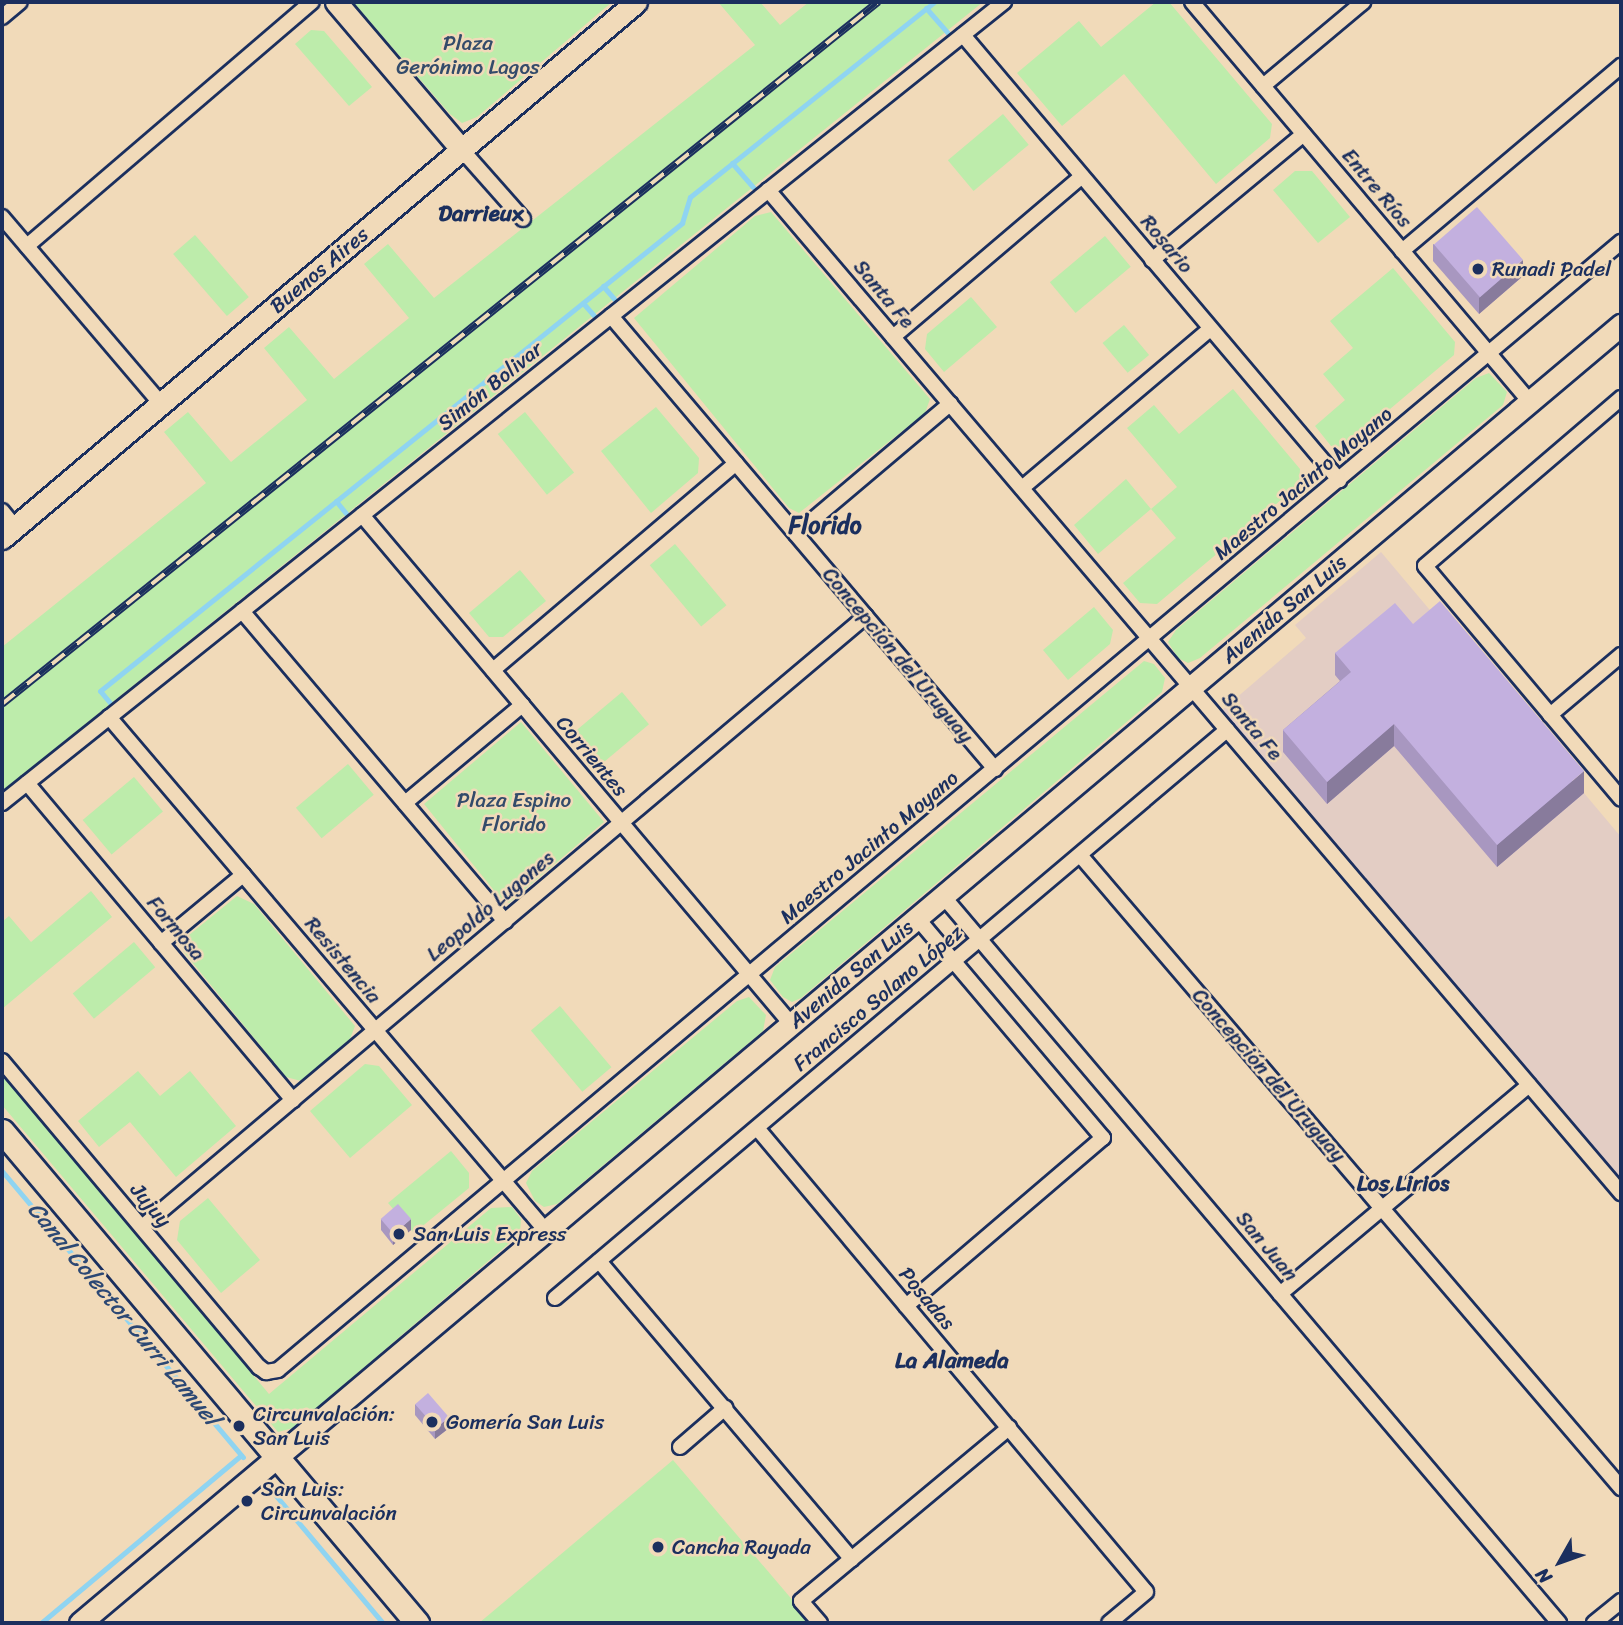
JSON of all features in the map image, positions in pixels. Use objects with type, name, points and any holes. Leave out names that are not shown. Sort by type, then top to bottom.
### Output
[{"type":"main road","points":[[336,2],[462,150]]},
{"type":"main road","name":"Buenos Aires","points":[[6,525],[161,404],[636,2]]},
{"type":"main road","name":"Avenida San Luis","points":[[80,1623],[1621,325]]},
{"type":"main road","points":[[2,1131],[417,1623]]},
{"type":"street","points":[[2,17],[20,2]]},
{"type":"street","points":[[27,246],[312,2]]},
{"type":"street","name":"Simón Bolivar","points":[[2,803],[1004,2]]},
{"type":"street","name":"Entre Ríos","points":[[1192,2],[1530,402]]},
{"type":"street","points":[[1264,86],[1363,2]]},
{"type":"street","name":"Rosario","points":[[962,35],[1339,480]]},
{"type":"street","points":[[1402,251],[1621,66]]},
{"type":"street","points":[[1152,260],[1304,134]]},
{"type":"street","points":[[462,150],[523,219]]},
{"type":"street","points":[[893,337],[1082,176]]},
{"type":"street","name":"Santa Fe","points":[[768,190],[1621,1193]]},
{"type":"street","points":[[2,217],[161,404]]},
{"type":"street","name":"Maestro Jacinto Moyano","points":[[271,1373],[504,1182],[1621,242]]},
{"type":"street","name":"Concepción del Uruguay","points":[[611,316],[995,769]]},
{"type":"street","points":[[1022,488],[1210,329]]},
{"type":"street","points":[[1621,398],[1425,566],[1621,799]]},
{"type":"street","points":[[796,534],[950,404]]},
{"type":"street","points":[[493,670],[736,463]]},
{"type":"street","name":"Corrientes","points":[[362,515],[791,1024]]},
{"type":"street","points":[[242,611],[505,921]]},
{"type":"street","name":"Leopoldo Lugones","points":[[142,1227],[866,616]]},
{"type":"street","points":[[1550,715],[1621,655]]},
{"type":"street","points":[[405,803],[522,705]]},
{"type":"street","name":"Resistencia","points":[[109,717],[546,1231]]},
{"type":"street","name":"Francisco Solano López","points":[[555,1298],[1227,730]]},
{"type":"street","name":"Formosa","points":[[27,783],[293,1100]]},
{"type":"street","name":"Concepción del Uruguay","points":[[1080,855],[1621,1488]]},
{"type":"street","points":[[161,943],[243,875]]},
{"type":"street","name":"San Juan","points":[[943,896],[1559,1623]]},
{"type":"street","points":[[906,1306],[1103,1138],[917,918]]},
{"type":"street","name":"Jujuy","points":[[2,1061],[259,1367],[271,1373]]},
{"type":"street","points":[[1280,1294],[1529,1085]]},
{"type":"street","name":"Posadas","points":[[757,1128],[1146,1592],[1109,1623]]},
{"type":"street","points":[[599,1261],[852,1559]]},
{"type":"street","points":[[680,1447],[725,1408]]},
{"type":"street","points":[[820,1623],[801,1601],[1009,1429]]},
{"type":"street","points":[[1594,1623],[1621,1601]]},
{"type":"shaded area","points":[[1381,552],[1621,837],[1621,1183],[1221,711],[1306,638],[1295,625]]},
{"type":"green space","name":"Plaza Gerónimo Lagos","points":[[353,2],[612,2],[477,117],[462,123],[450,114]]},
{"type":"green space","points":[[718,2],[760,2],[780,25],[809,2],[983,2],[2,791],[2,647],[206,483],[164,432],[188,412],[231,462],[307,400],[264,348],[289,327],[334,379],[409,318],[364,264],[388,244],[434,298],[755,45]]},
{"type":"green space","points":[[1156,2],[1169,2],[1272,124],[1270,138],[1216,184],[1124,74],[1062,126],[1017,73],[1079,21],[1101,47]]},
{"type":"green space","points":[[311,30],[324,31],[372,87],[349,106],[295,44]]},
{"type":"green space","points":[[1003,114],[1029,145],[974,191],[948,160]]},
{"type":"green space","points":[[1295,171],[1312,171],[1350,217],[1318,243],[1273,190]]},
{"type":"green space","points":[[771,212],[930,399],[925,413],[799,513],[789,508],[634,318],[755,216]]},
{"type":"green space","points":[[195,235],[249,297],[227,316],[173,254]]},
{"type":"green space","points":[[1105,236],[1131,267],[1076,313],[1050,282]]},
{"type":"green space","points":[[1393,268],[1455,342],[1454,355],[1345,447],[1331,446],[1315,426],[1345,400],[1323,374],[1353,348],[1330,321]]},
{"type":"green space","points":[[971,297],[997,327],[944,372],[925,349],[927,334]]},
{"type":"green space","points":[[1124,325],[1149,355],[1128,373],[1103,343]]},
{"type":"green space","points":[[1489,373],[1507,392],[1503,405],[1200,658],[1188,663],[1178,658],[1168,642],[1176,630],[1476,378]]},
{"type":"green space","points":[[1233,389],[1300,469],[1299,485],[1157,604],[1140,603],[1123,583],[1176,538],[1151,509],[1177,487],[1127,428],[1154,405],[1179,434]]},
{"type":"green space","points":[[656,407],[699,458],[698,473],[651,513],[601,451]]},
{"type":"green space","points":[[525,412],[574,473],[547,495],[498,434]]},
{"type":"green space","points":[[1126,479],[1151,509],[1098,554],[1074,525]]},
{"type":"green space","points":[[675,544],[726,605],[701,626],[650,565]]},
{"type":"green space","points":[[520,570],[546,601],[503,637],[489,637],[469,613]]},
{"type":"green space","points":[[1094,607],[1113,630],[1110,644],[1068,680],[1043,650]]},
{"type":"green space","points":[[1144,661],[1154,664],[1165,678],[1162,692],[801,998],[792,1002],[783,997],[770,980],[775,967]]},
{"type":"green space","points":[[622,692],[649,724],[598,767],[571,734]]},
{"type":"green space","name":"Plaza Espino Florido","points":[[521,722],[604,822],[509,903],[501,899],[424,804]]},
{"type":"green space","points":[[348,764],[374,795],[322,838],[296,808]]},
{"type":"green space","points":[[134,777],[163,811],[112,855],[83,820]]},
{"type":"green space","points":[[91,891],[112,917],[2,1009],[2,922],[9,916],[31,942]]},
{"type":"green space","points":[[237,896],[254,904],[355,1026],[350,1039],[301,1081],[286,1077],[183,951],[189,935]]},
{"type":"green space","points":[[134,942],[155,967],[94,1019],[73,993]]},
{"type":"green space","points":[[749,997],[766,1015],[763,1031],[557,1204],[544,1207],[535,1201],[526,1183],[532,1171],[737,1001]]},
{"type":"green space","points":[[560,1006],[611,1067],[582,1092],[531,1030]]},
{"type":"green space","points":[[365,1064],[379,1066],[412,1105],[350,1158],[310,1111]]},
{"type":"green space","points":[[138,1071],[160,1096],[190,1071],[236,1126],[176,1177],[130,1122],[99,1147],[78,1121]]},
{"type":"green space","points":[[2,1075],[269,1394],[491,1208],[512,1207],[521,1219],[520,1234],[293,1428],[278,1432],[2,1105]]},
{"type":"green space","points":[[451,1151],[469,1173],[469,1188],[414,1233],[388,1203]]},
{"type":"green space","points":[[208,1198],[260,1260],[221,1293],[177,1240],[180,1221]]},
{"type":"green space","name":"Cancha Rayada","points":[[673,1460],[812,1623],[479,1623]]},
{"type":"building","name":"Runadi Padel","points":[[1477,207],[1523,260],[1480,297],[1434,244]]},
{"type":"building","points":[[1440,601],[1584,771],[1497,845],[1394,724],[1327,782],[1283,730],[1351,672],[1335,653],[1395,603],[1413,624]]},
{"type":"building","points":[[398,1204],[411,1219],[394,1234],[381,1219]]},
{"type":"building","points":[[428,1393],[449,1417],[436,1428],[415,1404]]},
{"type":"waterway","points":[[117,711],[100,691],[682,223],[690,197],[934,2]]},
{"type":"waterway","points":[[926,8],[955,41]]},
{"type":"waterway","points":[[732,163],[759,194]]},
{"type":"waterway","points":[[603,286],[622,308]]},
{"type":"waterway","points":[[583,303],[601,324]]},
{"type":"waterway","points":[[336,501],[353,522]]},
{"type":"waterway","name":"Canal Colector Curri Lamuel","points":[[2,1171],[243,1457]]},
{"type":"waterway","points":[[41,1623],[241,1455]]},
{"type":"waterway","name":"Canal Colector Curri Lamuel","points":[[267,1485],[383,1623]]},
{"type":"railway","points":[[2,704],[878,2]]},
{"type":"place","name":"Runadi Padel","points":[[1478,269]]},
{"type":"place","name":"San Luis Express","points":[[399,1234]]},
{"type":"place","name":"Gomería San Luis","points":[[432,1422]]},
{"type":"place","name":"Circunvalación: San Luis","points":[[239,1426]]},
{"type":"place","name":"San Luis: Circunvalación","points":[[247,1501]]},
{"type":"place","name":"Cancha Rayada","points":[[658,1547]]},
{"type":"district","name":"Darrieux","points":[[481,214]]},
{"type":"district","name":"Florido","points":[[825,526]]},
{"type":"district","name":"Los Lirios","points":[[1403,1184]]},
{"type":"district","name":"La Alameda","points":[[952,1361]]}]
